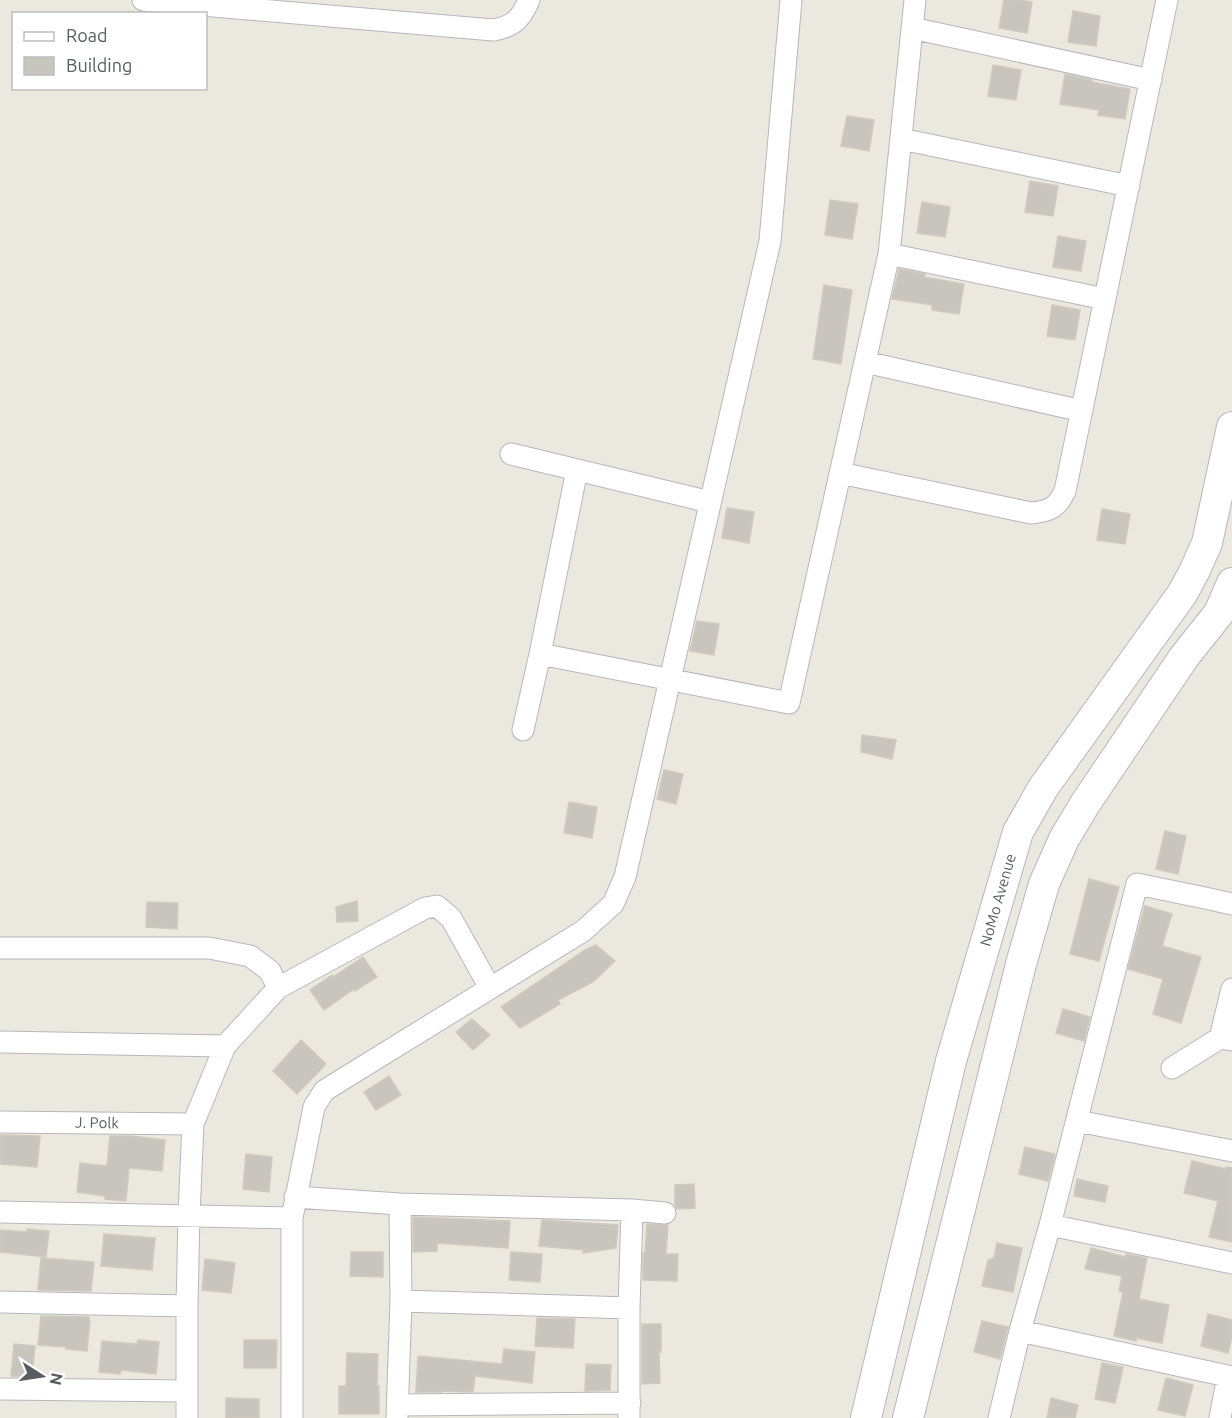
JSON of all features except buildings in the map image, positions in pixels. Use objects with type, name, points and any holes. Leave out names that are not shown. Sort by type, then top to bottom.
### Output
[{"type":"main road","name":"NoMo Avenue","points":[[866,1418],[951,1062],[1018,832],[1043,788],[1182,594],[1194,572],[1207,543],[1232,427]]},
{"type":"main road","points":[[908,1418],[1021,964],[1044,884],[1064,839],[1085,804],[1184,657],[1219,613],[1232,584]]},
{"type":"street","points":[[143,0],[193,2],[493,30],[507,28],[523,13],[529,0]]},
{"type":"street","points":[[292,1418],[292,1218],[314,1107],[324,1091],[583,931],[613,904],[625,877],[770,241],[791,0]]},
{"type":"street","points":[[540,654],[789,703],[889,255],[915,0]]},
{"type":"street","points":[[840,473],[1032,513],[1044,512],[1053,508],[1060,501],[1065,491],[1167,0]]},
{"type":"street","points":[[912,28],[1150,80]]},
{"type":"street","points":[[901,139],[1129,186]]},
{"type":"street","points":[[889,255],[1105,299]]},
{"type":"street","points":[[865,362],[1082,411]]},
{"type":"street","points":[[511,454],[710,502]]},
{"type":"street","points":[[523,730],[577,470]]},
{"type":"street","points":[[999,1418],[1137,884],[1232,904]]},
{"type":"street","points":[[188,1418],[187,1306],[193,1124],[225,1046],[278,988],[425,908],[437,906],[451,918],[490,988]]},
{"type":"street","points":[[0,948],[209,948],[250,956],[270,971],[278,988]]},
{"type":"street","points":[[1172,1068],[1226,1039],[1232,989]]},
{"type":"street","points":[[0,1042],[225,1046]]},
{"type":"street","points":[[1077,1121],[1232,1151]]},
{"type":"street","name":"J. Polk","points":[[0,1122],[193,1124]]},
{"type":"street","points":[[295,1197],[400,1204],[632,1210],[665,1213]]},
{"type":"street","points":[[400,1204],[401,1301],[397,1411],[630,1410],[629,1308],[632,1210]]},
{"type":"street","points":[[0,1212],[292,1218]]},
{"type":"street","points":[[1050,1225],[1232,1263]]},
{"type":"street","points":[[401,1301],[629,1308]]},
{"type":"street","points":[[0,1302],[187,1306]]},
{"type":"street","points":[[1020,1330],[1230,1377],[1220,1418]]},
{"type":"street","points":[[0,1389],[187,1391]]}]
